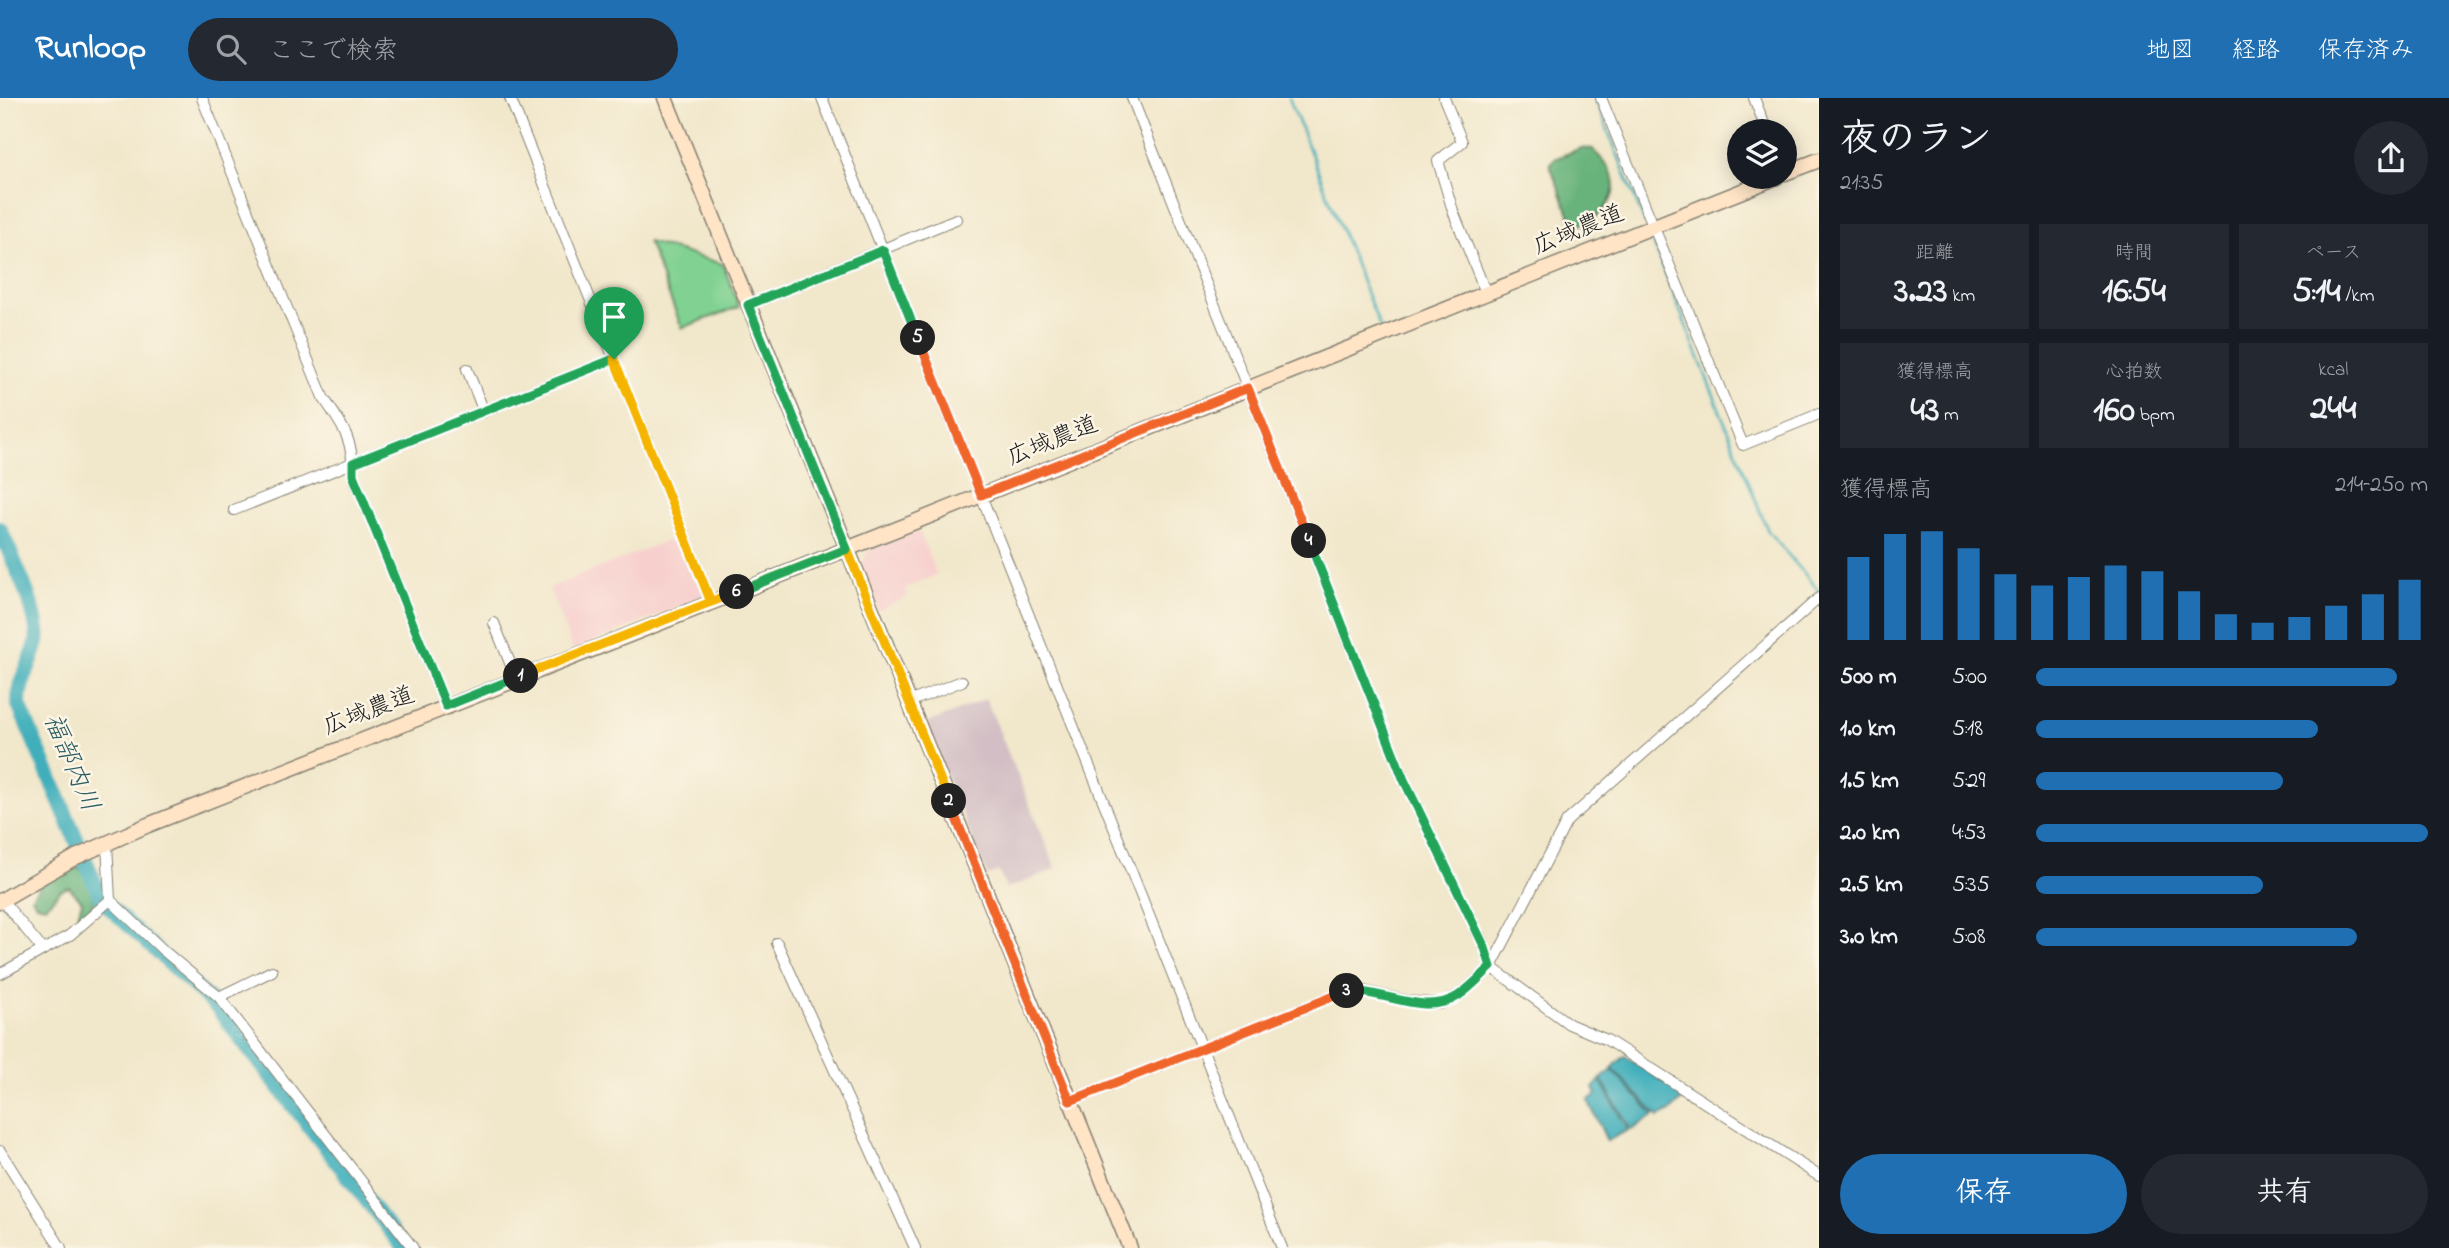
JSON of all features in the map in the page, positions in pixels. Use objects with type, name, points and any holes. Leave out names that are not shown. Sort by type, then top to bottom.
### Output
[{"type":"street","points":[[202,98],[323,397],[347,432],[351,444],[353,475],[446,706]]},
{"type":"street","points":[[510,98],[711,602]]},
{"type":"street","points":[[665,98],[1130,1248]]},
{"type":"street","points":[[822,98],[1282,1248]]},
{"type":"street","points":[[1132,98],[1404,780],[1474,923],[1491,967],[1569,1024],[1607,1040],[1819,1176]]},
{"type":"street","points":[[1444,98],[1462,142],[1438,161],[1453,211],[1486,292]]},
{"type":"street","points":[[1601,98],[1743,445],[1819,414]]},
{"type":"street","points":[[1754,98],[1762,119]]},
{"type":"street","points":[[1797,168],[1819,160]]},
{"type":"street","name":"広域農道","points":[[1,900],[107,843],[1747,189]]},
{"type":"street","points":[[748,305],[956,219]]},
{"type":"street","points":[[234,510],[614,359]]},
{"type":"street","points":[[467,369],[484,412]]},
{"type":"street","points":[[1070,1101],[1347,991],[1360,990],[1408,1002],[1440,1004],[1460,995],[1491,967],[1567,821],[1819,598]]},
{"type":"street","points":[[494,623],[516,678]]},
{"type":"street","points":[[909,702],[962,681]]},
{"type":"street","points":[[107,843],[107,903],[219,997],[413,1248]]},
{"type":"street","points":[[1,900],[43,950]]},
{"type":"street","points":[[0,974],[70,934],[107,903]]},
{"type":"street","points":[[777,943],[915,1248]]},
{"type":"street","points":[[219,997],[272,971]]},
{"type":"street","points":[[0,1151],[61,1248]]},
{"type":"shaded area","points":[[919,531],[937,575],[905,588],[908,597],[879,610],[863,566],[865,555],[869,550]]},
{"type":"shaded area","points":[[681,535],[706,596],[573,650],[549,588]]},
{"type":"shaded area","points":[[986,699],[1056,869],[1006,889],[999,871],[988,876],[925,724]]},
{"type":"green space","points":[[1581,148],[1593,149],[1605,163],[1611,172],[1614,189],[1603,211],[1581,224],[1571,219],[1550,165],[1554,159]]},
{"type":"green space","points":[[648,242],[723,264],[739,307],[682,328]]},
{"type":"green space","points":[[78,867],[87,878],[93,899],[89,912],[84,917],[78,916],[82,901],[69,887],[61,890],[46,906],[36,904],[32,898],[39,887],[58,873]]},
{"type":"water","points":[[1625,1056],[1685,1097],[1672,1110],[1659,1117],[1612,1068]]},
{"type":"water","points":[[1612,1070],[1654,1115],[1631,1130],[1601,1079]]},
{"type":"water","points":[[1600,1080],[1628,1130],[1607,1141],[1588,1100],[1597,1095],[1594,1087]]},
{"type":"waterway","points":[[1289,98],[1380,327]]},
{"type":"waterway","points":[[1595,98],[1645,223]]},
{"type":"waterway","points":[[1649,233],[1768,531],[1819,591]]},
{"type":"waterway","name":"福部内川","points":[[0,529],[30,602],[37,631],[37,642],[23,680],[19,705],[102,900],[159,953]]},
{"type":"waterway","name":"福部内川","points":[[164,958],[217,1007],[404,1248]]},
{"type":"route","points":[[614,359],[353,463],[353,475],[446,706],[847,549],[1070,1101],[1334,995],[1360,990],[1408,1002],[1440,1004],[1460,995],[1491,967],[1485,948],[1445,862],[1404,780],[1248,388],[981,495],[883,250],[748,305],[847,549],[711,602],[614,359]]}]
